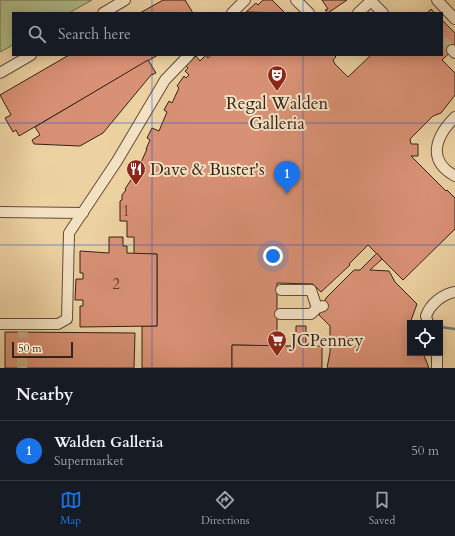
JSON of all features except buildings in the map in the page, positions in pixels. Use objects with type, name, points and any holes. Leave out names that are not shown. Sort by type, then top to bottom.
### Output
[{"type":"street","points":[[105,12],[125,0]]},
{"type":"street","points":[[233,12],[245,0]]},
{"type":"street","points":[[296,0],[308,12]]},
{"type":"street","points":[[359,12],[372,0],[382,12]]},
{"type":"street","points":[[436,0],[455,19]]},
{"type":"street","points":[[0,73],[29,56]]},
{"type":"street","points":[[0,324],[22,328],[58,324],[67,319],[69,233],[117,160],[165,80],[188,56]]},
{"type":"street","points":[[455,117],[440,133],[437,146],[438,156],[442,166],[455,176]]},
{"type":"street","points":[[0,212],[83,212]]},
{"type":"street","points":[[280,314],[311,314],[320,307],[311,290],[281,290]]},
{"type":"street","points":[[427,320],[426,316],[430,307],[447,294],[455,292]]},
{"type":"street","points":[[436,356],[437,368]]},
{"type":"green space","points":[[0,0],[92,0],[71,12],[12,12],[12,46],[0,52]]},
{"type":"waterway","points":[[443,327],[455,329]]},
{"type":"tunnel","points":[[443,41],[452,50]]},
{"type":"tunnel","points":[[22,368],[23,332]]},
{"type":"place","name":"Regal Walden Galleria","points":[[277,92]]},
{"type":"place","name":"Dave & Buster's","points":[[136,186]]},
{"type":"place","name":"Walden Galleria","points":[[287,194]]},
{"type":"place","name":"JCPenney","points":[[277,357]]}]
